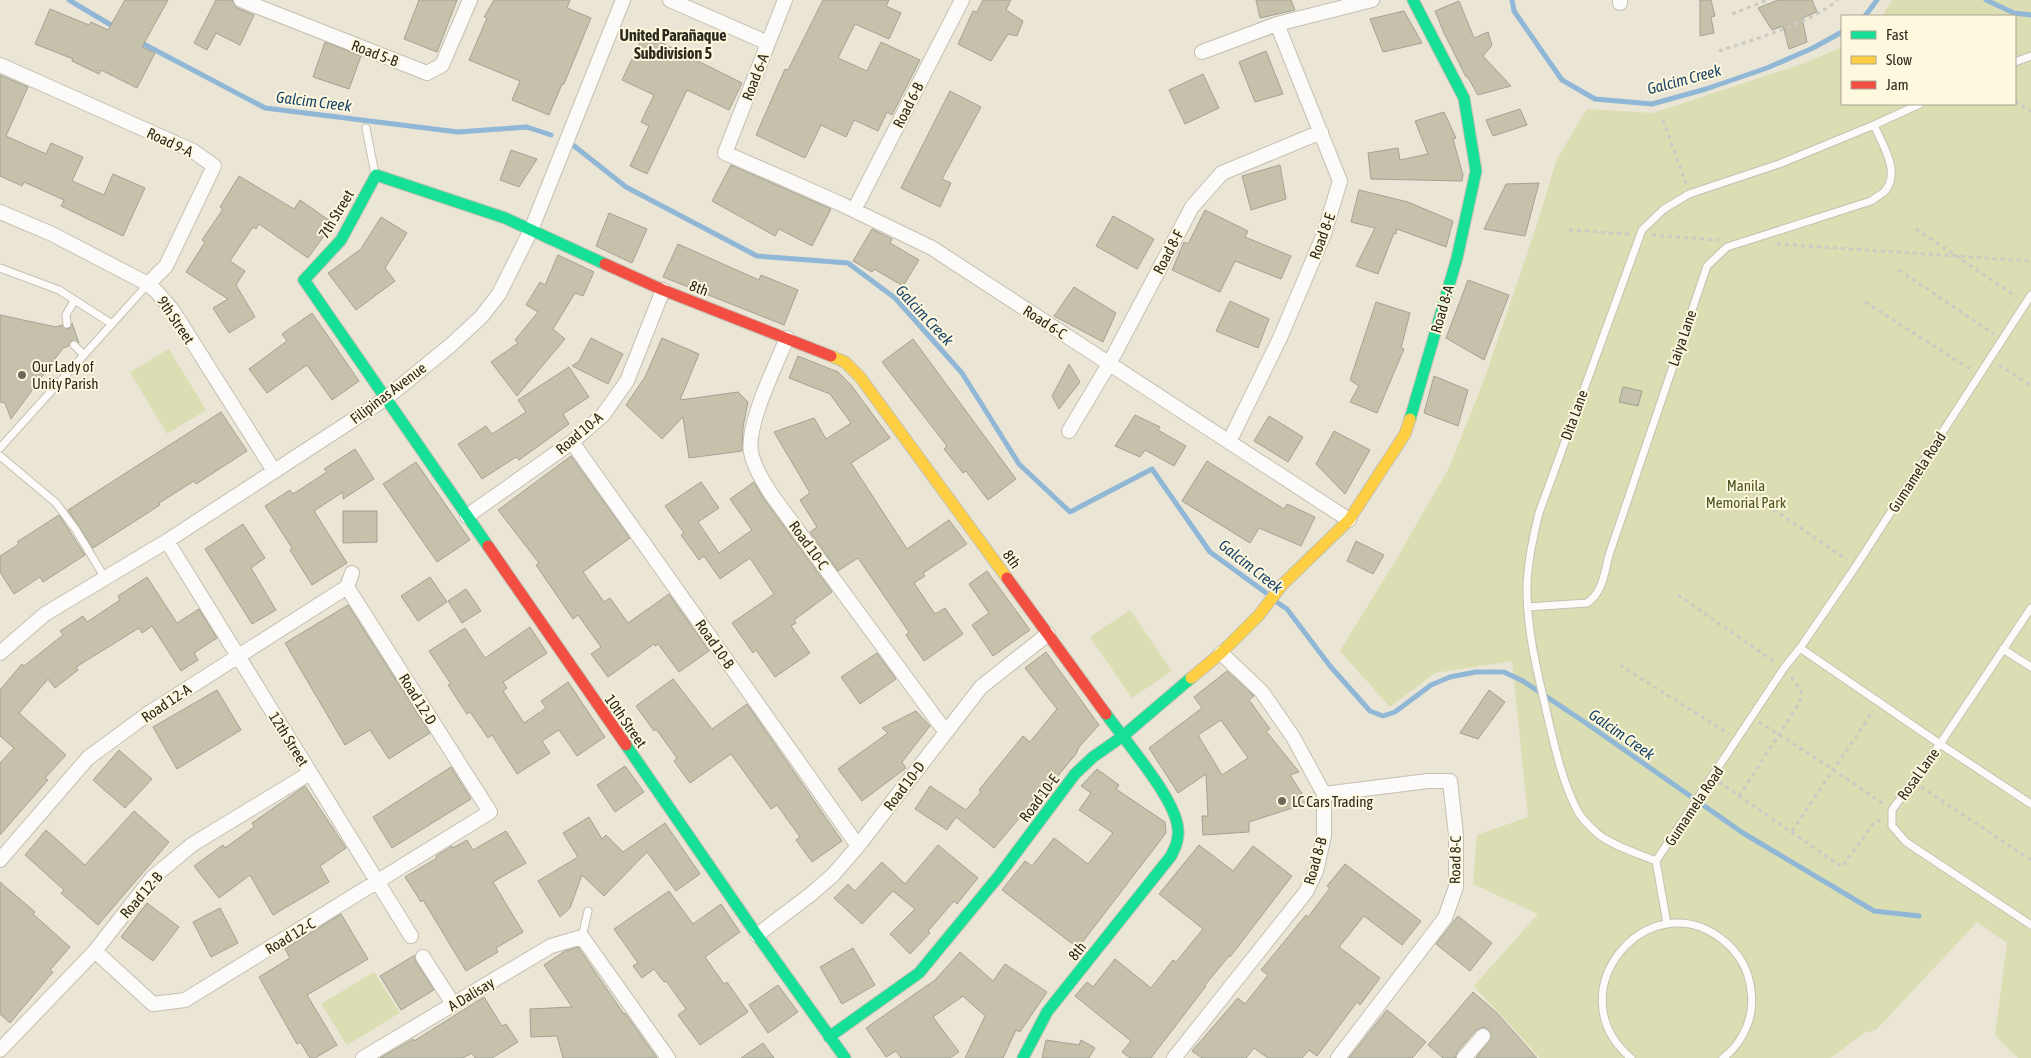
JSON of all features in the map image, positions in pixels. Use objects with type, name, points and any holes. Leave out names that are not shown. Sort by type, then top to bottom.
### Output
[{"type":"street","name":"Road 5-B","points":[[241,0],[428,73],[442,65],[470,0]]},
{"type":"street","name":"Filipinas Avenue","points":[[2,647],[45,614],[167,542],[385,399],[451,345],[482,316],[499,294],[531,230],[623,0]]},
{"type":"street","points":[[670,0],[768,43]]},
{"type":"street","name":"Road 6-A","points":[[725,154],[785,0]]},
{"type":"street","name":"Road 6-B","points":[[854,210],[962,0]]},
{"type":"street","points":[[1202,52],[1277,24],[1372,0]]},
{"type":"street","name":"Road 8-A","points":[[1282,585],[1349,520],[1405,434],[1457,258],[1476,171],[1464,98],[1413,0]]},
{"type":"street","name":"Road 8-E","points":[[1229,442],[1280,338],[1324,234],[1340,181],[1277,24]]},
{"type":"street","name":"Road 9-A","points":[[0,65],[193,151],[214,166],[166,266],[148,284]]},
{"type":"street","name":"Road 8-F","points":[[1069,431],[1109,364],[1192,207],[1222,173],[1321,132]]},
{"type":"street","name":"Road 6-C","points":[[725,154],[854,210],[932,248],[1349,520]]},
{"type":"street","points":[[376,175],[505,218],[531,230]]},
{"type":"street","name":"7th Street","points":[[376,175],[341,240],[304,280],[385,399]]},
{"type":"street","name":"9th Street","points":[[0,212],[52,234],[148,284],[157,292],[172,311],[274,471]]},
{"type":"street","name":"8th","points":[[531,230],[663,290],[845,362],[860,377],[1170,802],[1178,822],[1178,842],[1171,856],[1047,1012],[1024,1058]]},
{"type":"street","name":"Road 10-A","points":[[466,516],[572,442],[603,415],[627,381],[663,290]]},
{"type":"street","name":"Road 10-C","points":[[787,338],[755,418],[751,451],[758,473],[771,494],[945,731]]},
{"type":"street","name":"10th Street","points":[[385,399],[757,935],[845,1058]]},
{"type":"street","name":"Road 10-B","points":[[572,442],[858,846]]},
{"type":"street","name":"12th Street","points":[[167,542],[411,936]]},
{"type":"street","points":[[347,587],[352,574]]},
{"type":"street","name":"Road 10-E","points":[[829,1037],[919,973],[998,877],[1075,774],[1093,757],[1123,736],[1221,653],[1259,615],[1282,585]]},
{"type":"street","name":"Road 12-A","points":[[0,860],[88,758],[149,713],[347,587]]},
{"type":"street","name":"Road 12-D","points":[[347,587],[490,812]]},
{"type":"street","name":"Road 10-D","points":[[757,935],[833,875],[858,846],[945,731],[982,687],[1048,634]]},
{"type":"street","name":"Road 8-B","points":[[1174,1058],[1306,892],[1316,871],[1324,836],[1324,794],[1293,737],[1262,692],[1221,653]]},
{"type":"street","name":"Road 12-B","points":[[0,1050],[95,951],[152,878],[193,844],[310,773]]},
{"type":"street","name":"Road 8-C","points":[[1324,794],[1428,781],[1450,781],[1456,835],[1456,887],[1445,918],[1338,1058]]},
{"type":"street","name":"Road 12-C","points":[[95,951],[153,1004],[185,1000],[490,812]]},
{"type":"street","points":[[582,937],[668,1058]]},
{"type":"street","name":"A Dalisay","points":[[363,1058],[551,946],[582,937]]},
{"type":"street","points":[[423,957],[453,1004]]},
{"type":"street","points":[[1464,1058],[1483,1036]]},
{"type":"lane","points":[[2016,62],[2031,56]]},
{"type":"lane","name":"Dita Lane","points":[[1656,861],[1598,834],[1576,810],[1557,757],[1538,675],[1528,607],[1527,584],[1530,552],[1538,513],[1642,230],[1664,209],[1689,194],[1778,164],[1918,105]]},
{"type":"lane","name":"Laiya Lane","points":[[1528,607],[1586,603],[1595,598],[1601,588],[1609,555],[1707,266],[1727,247],[1871,201],[1885,191],[1891,179],[1891,165],[1874,125]]},
{"type":"lane","points":[[366,128],[376,175]]},
{"type":"lane","points":[[0,268],[59,290],[112,324]]},
{"type":"lane","points":[[0,448],[148,284]]},
{"type":"lane","name":"Gumamela Road","points":[[1667,924],[1656,861],[1682,825],[1784,668],[1800,648],[1856,566],[2031,295]]},
{"type":"lane","points":[[67,324],[66,315],[74,300]]},
{"type":"lane","points":[[74,345],[84,355]]},
{"type":"lane","points":[[0,456],[56,503],[76,530],[105,578]]},
{"type":"lane","name":"Rosal Lane","points":[[1892,826],[1892,810],[1940,744],[2031,608]]},
{"type":"lane","points":[[1800,648],[2031,804]]},
{"type":"lane","points":[[2004,649],[2031,667]]},
{"type":"lane","points":[[1892,826],[1906,842],[2031,925]]},
{"type":"lane","points":[[582,937],[588,911]]},
{"type":"lane","points":[[1631,1058],[1615,1042],[1604,1016],[1602,996],[1605,976],[1619,951],[1629,942],[1640,934],[1667,924],[1694,926],[1719,937],[1730,946],[1746,968],[1752,995],[1748,1022],[1735,1046],[1723,1058]]},
{"type":"path","points":[[1732,14],[1768,0]]},
{"type":"path","points":[[1719,51],[1758,38],[1806,18],[1828,8],[1836,0]]},
{"type":"path","points":[[2016,102],[2031,112]]},
{"type":"path","points":[[1663,120],[1689,194]]},
{"type":"path","points":[[1916,229],[2026,303]]},
{"type":"path","points":[[1569,230],[1638,234]]},
{"type":"path","points":[[1648,235],[1726,240]]},
{"type":"path","points":[[1776,244],[2031,261]]},
{"type":"path","points":[[1899,270],[2002,340]]},
{"type":"path","points":[[1866,302],[1979,375]]},
{"type":"path","points":[[1990,359],[2031,386]]},
{"type":"path","points":[[1747,490],[1856,566]]},
{"type":"path","points":[[1678,595],[1784,668],[1798,684],[1801,691],[1800,702],[1739,796]]},
{"type":"path","points":[[1620,665],[1737,739]]},
{"type":"path","points":[[1792,831],[1879,702]]},
{"type":"path","points":[[1751,718],[1834,770],[1892,810]]},
{"type":"path","points":[[1713,778],[1842,867],[1876,820],[1892,826]]},
{"type":"path","points":[[1913,781],[2031,860]]},
{"type":"green space","name":"Manila Memorial Park","points":[[1892,0],[2031,0],[2031,1058],[2018,1058],[1995,1035],[2007,943],[1977,922],[1876,1030],[1864,1033],[1831,1058],[1540,1058],[1474,986],[1538,914],[1473,884],[1477,835],[1528,817],[1512,661],[1435,673],[1390,707],[1340,651],[1449,468],[1484,380],[1532,240],[1557,159],[1587,109],[1653,113],[1805,63],[1841,47],[1841,105],[2016,105],[2016,15],[1883,15]]},
{"type":"green space","points":[[169,349],[206,410],[167,434],[130,372]]},
{"type":"green space","points":[[1130,610],[1172,671],[1132,698],[1090,637]]},
{"type":"green space","points":[[374,972],[400,1013],[347,1045],[321,1004]]},
{"type":"building","points":[[125,0],[168,0],[142,47],[155,53],[137,88],[101,70],[99,74],[72,61],[73,59],[35,44],[50,9],[89,25],[91,22],[108,30]]},
{"type":"building","points":[[216,0],[232,0],[237,8],[254,15],[240,45],[216,33],[207,50],[194,43]]},
{"type":"building","points":[[419,0],[457,0],[437,52],[404,39]]},
{"type":"building","points":[[494,0],[570,0],[567,8],[591,18],[549,115],[512,100],[520,81],[469,60],[487,18],[484,17]]},
{"type":"building","points":[[823,0],[889,0],[886,6],[901,13],[889,39],[855,24],[838,58],[867,71],[881,42],[920,60],[892,115],[887,112],[878,131],[854,120],[846,137],[821,125],[805,158],[756,135],[785,69],[788,70]]},
{"type":"building","points":[[983,0],[1011,0],[1006,10],[1023,21],[1017,36],[1008,34],[991,61],[958,44],[973,11],[977,12]]},
{"type":"building","points":[[1256,0],[1291,0],[1295,10],[1260,18]]},
{"type":"building","points":[[1700,0],[1711,0],[1715,16],[1711,17],[1714,33],[1700,36]]},
{"type":"building","points":[[1778,0],[1812,0],[1817,12],[1802,18],[1807,42],[1789,49],[1783,26],[1772,30],[1758,8]]},
{"type":"building","points":[[1459,1],[1474,38],[1488,32],[1492,45],[1483,56],[1511,86],[1478,95],[1466,77],[1435,11]]},
{"type":"building","points":[[1404,11],[1422,43],[1383,52],[1370,19]]},
{"type":"building","points":[[644,34],[742,83],[729,110],[687,90],[647,174],[630,166],[649,126],[641,122],[654,95],[622,80]]},
{"type":"building","points":[[325,42],[361,56],[349,89],[313,77]]},
{"type":"building","points":[[1266,51],[1283,94],[1255,102],[1239,62]]},
{"type":"building","points":[[1203,74],[1219,108],[1185,124],[1169,90]]},
{"type":"building","points":[[0,75],[28,87],[6,136],[46,154],[51,143],[83,157],[72,181],[104,195],[113,174],[145,188],[123,236],[61,206],[64,200],[24,182],[22,186],[0,176]]},
{"type":"building","points":[[950,91],[981,107],[942,179],[951,183],[940,207],[901,188]]},
{"type":"building","points":[[1520,109],[1527,125],[1493,136],[1486,120]]},
{"type":"building","points":[[1444,112],[1456,138],[1453,139],[1463,175],[1462,181],[1371,179],[1368,153],[1398,148],[1400,160],[1428,154],[1415,121]]},
{"type":"building","points":[[511,150],[537,159],[519,187],[500,180]]},
{"type":"building","points":[[731,165],[831,209],[812,246],[779,229],[775,236],[712,201]]},
{"type":"building","points":[[1280,165],[1286,199],[1251,210],[1242,176]]},
{"type":"building","points":[[239,176],[294,209],[300,200],[333,223],[308,258],[259,224],[256,229],[253,227],[230,261],[245,271],[236,285],[255,317],[229,333],[213,308],[228,299],[186,272],[205,242],[202,240],[223,209],[220,207]]},
{"type":"building","points":[[1539,183],[1525,236],[1484,229],[1506,184]]},
{"type":"building","points":[[1359,190],[1408,202],[1453,221],[1446,247],[1397,229],[1378,274],[1356,266],[1375,228],[1351,222]]},
{"type":"building","points":[[1205,210],[1248,231],[1245,237],[1291,256],[1281,279],[1235,261],[1220,292],[1172,270],[1184,242],[1188,244]]},
{"type":"building","points":[[609,213],[647,229],[632,263],[596,246]]},
{"type":"building","points":[[1113,216],[1154,239],[1137,269],[1096,246]]},
{"type":"building","points":[[381,217],[407,233],[385,268],[395,281],[356,310],[328,273],[361,249]]},
{"type":"building","points":[[872,229],[892,239],[890,243],[919,260],[903,286],[874,269],[872,272],[853,261]]},
{"type":"building","points":[[678,244],[759,280],[761,275],[798,290],[784,325],[663,277]]},
{"type":"building","points":[[558,255],[594,272],[583,296],[575,293],[553,329],[565,339],[517,396],[491,362],[518,343],[515,340],[538,312],[526,305],[540,282],[545,285]]},
{"type":"building","points":[[1468,280],[1509,295],[1484,360],[1446,338]]},
{"type":"building","points":[[1074,287],[1116,313],[1103,342],[1054,316]]},
{"type":"building","points":[[1230,301],[1269,319],[1258,348],[1216,331]]},
{"type":"building","points":[[1376,302],[1410,313],[1401,348],[1404,349],[1377,413],[1350,402],[1359,386],[1350,380]]},
{"type":"building","points":[[312,313],[359,381],[332,400],[307,365],[267,393],[249,369],[287,341],[282,334]]},
{"type":"building","name":"Our Lady of Unity Parish","points":[[0,315],[56,327],[62,325],[67,329],[70,328],[72,323],[79,343],[72,340],[69,346],[63,348],[11,419],[5,403],[0,402]]},
{"type":"building","points":[[591,338],[623,354],[608,384],[572,366],[579,361]]},
{"type":"building","points":[[662,338],[699,354],[680,400],[738,392],[748,402],[743,427],[742,451],[689,458],[683,417],[662,439],[626,405],[645,377]]},
{"type":"building","points":[[913,339],[1016,479],[988,500],[966,471],[963,473],[944,449],[947,446],[882,362]]},
{"type":"building","points":[[798,356],[838,372],[851,385],[890,438],[851,463],[907,549],[949,520],[967,544],[923,573],[925,576],[914,583],[935,614],[945,608],[963,634],[924,661],[906,635],[909,632],[858,558],[838,571],[810,532],[817,527],[800,500],[810,493],[774,432],[814,418],[826,439],[851,423],[830,394],[789,378]]},
{"type":"building","points":[[1069,364],[1080,382],[1059,409],[1052,396]]},
{"type":"building","points":[[569,367],[589,397],[563,414],[569,424],[519,460],[516,457],[482,479],[458,444],[486,426],[492,434],[526,412],[518,400]]},
{"type":"building","points":[[1434,376],[1468,390],[1458,426],[1424,413]]},
{"type":"building","points":[[1623,387],[1642,391],[1638,406],[1619,402]]},
{"type":"building","points":[[221,412],[247,451],[196,484],[194,481],[159,503],[160,505],[93,548],[68,510]]},
{"type":"building","points":[[1135,415],[1160,427],[1158,430],[1186,446],[1174,466],[1145,450],[1140,457],[1115,446]]},
{"type":"building","points":[[1269,416],[1303,437],[1288,462],[1254,441]]},
{"type":"building","points":[[1334,431],[1370,450],[1345,494],[1316,464]]},
{"type":"building","points":[[355,449],[374,479],[343,499],[343,492],[314,511],[347,563],[312,585],[290,550],[292,548],[265,506],[290,490],[293,494],[327,472],[324,469]]},
{"type":"building","points":[[571,456],[630,538],[583,572],[604,602],[610,598],[628,623],[669,594],[709,651],[679,672],[658,644],[655,646],[654,644],[608,677],[591,654],[601,647],[578,615],[573,619],[536,565],[539,563],[498,510]]},
{"type":"building","points":[[1207,461],[1284,509],[1287,504],[1315,517],[1301,546],[1259,528],[1250,543],[1182,501]]},
{"type":"building","points":[[416,462],[470,540],[437,562],[383,484]]},
{"type":"building","points":[[701,482],[719,508],[698,522],[719,553],[752,530],[730,499],[754,482],[764,499],[832,592],[794,620],[796,623],[791,626],[810,653],[775,677],[756,650],[753,653],[732,623],[774,594],[750,558],[720,579],[704,556],[699,560],[681,535],[684,533],[665,506]]},
{"type":"building","points":[[343,511],[377,511],[377,542],[343,543]]},
{"type":"building","points":[[59,515],[85,555],[43,582],[40,577],[14,594],[0,572],[0,556],[19,544],[17,542]]},
{"type":"building","points":[[243,524],[265,558],[251,568],[276,610],[252,624],[205,549]]},
{"type":"building","points":[[1356,541],[1384,555],[1373,574],[1347,561]]},
{"type":"building","points":[[987,571],[1030,630],[993,656],[972,625],[989,613],[969,584]]},
{"type":"building","points":[[147,577],[177,623],[199,609],[217,638],[194,653],[198,660],[181,671],[152,626],[142,633],[139,628],[76,667],[78,670],[55,688],[48,679],[19,713],[66,755],[45,778],[48,780],[0,835],[0,763],[14,748],[0,736],[0,690],[22,664],[24,666],[63,635],[60,631],[83,616],[87,622],[120,600],[118,596]]},
{"type":"building","points":[[430,577],[447,602],[418,621],[401,596]]},
{"type":"building","points":[[466,589],[481,611],[462,623],[448,601]]},
{"type":"building","points":[[348,605],[430,733],[389,759],[370,730],[345,745],[285,643]]},
{"type":"building","points":[[530,627],[547,653],[503,682],[507,688],[503,691],[524,723],[546,708],[541,701],[568,682],[605,737],[577,756],[559,730],[542,741],[550,753],[517,774],[492,735],[488,738],[470,712],[467,714],[448,685],[451,684],[429,651],[465,628],[485,658]]},
{"type":"building","points":[[1046,652],[1099,725],[1079,747],[1076,754],[1041,796],[1039,795],[994,848],[956,817],[947,830],[915,809],[930,786],[966,810],[981,792],[979,790],[1023,736],[1030,742],[1057,709],[1025,668]]},
{"type":"building","points":[[877,653],[896,679],[860,704],[841,677]]},
{"type":"building","points":[[1227,671],[1254,696],[1249,700],[1270,729],[1266,731],[1299,772],[1290,775],[1308,803],[1249,822],[1249,832],[1203,835],[1202,816],[1208,816],[1206,774],[1178,793],[1149,748],[1202,708],[1194,697]],"holes":[[[1221,720],[1248,758],[1222,775],[1198,735]]]},
{"type":"building","points":[[673,679],[712,729],[747,704],[842,841],[812,862],[796,840],[800,837],[777,805],[771,809],[731,754],[690,783],[674,761],[677,758],[636,706]]},
{"type":"building","points":[[217,690],[241,730],[177,769],[153,727]]},
{"type":"building","points":[[1489,690],[1505,702],[1478,739],[1460,733]]},
{"type":"building","points":[[916,711],[930,726],[902,762],[906,768],[862,801],[838,769],[888,733],[882,728]]},
{"type":"building","points":[[119,750],[152,779],[125,808],[93,780]]},
{"type":"building","points":[[625,766],[644,792],[615,812],[597,785]]},
{"type":"building","points":[[451,767],[471,799],[392,848],[373,817]]},
{"type":"building","points":[[1097,769],[1119,785],[1116,789],[1165,822],[1166,833],[1078,948],[1002,890],[1025,861],[1032,866],[1054,838],[1088,864],[1113,833],[1079,810],[1091,793],[1081,786]]},
{"type":"building","points":[[305,786],[346,848],[320,866],[329,882],[273,915],[250,875],[219,898],[194,866],[223,845],[225,848],[254,827],[252,823]]},
{"type":"building","points":[[134,811],[169,842],[98,925],[61,893],[64,890],[25,855],[46,830],[85,865]]},
{"type":"building","points":[[589,817],[602,839],[606,835],[623,852],[665,823],[700,874],[676,891],[647,852],[604,896],[582,875],[570,908],[560,917],[538,881],[578,857],[563,833]]},
{"type":"building","points":[[506,831],[526,863],[493,882],[523,932],[496,948],[498,952],[466,971],[423,900],[421,902],[405,877],[437,858],[436,856],[452,846],[453,848],[467,840],[473,850]]},
{"type":"building","points":[[938,845],[978,878],[957,904],[954,901],[928,931],[930,933],[910,954],[890,934],[915,909],[893,891],[862,924],[834,898],[848,884],[855,891],[882,862],[905,884]]},
{"type":"building","points":[[1199,845],[1233,871],[1253,846],[1292,876],[1230,957],[1205,985],[1151,1058],[1130,1058],[1122,1052],[1131,1041],[1075,996],[1087,982],[1093,987],[1115,959],[1151,988],[1173,960],[1176,962],[1203,929],[1159,894]]},
{"type":"building","points":[[1345,864],[1421,921],[1402,945],[1364,916],[1339,947],[1380,978],[1360,1005],[1357,1002],[1317,1056],[1309,1050],[1302,1058],[1268,1058],[1254,1048],[1246,1058],[1202,1058],[1192,1051],[1238,998],[1245,1004],[1268,975],[1261,970],[1306,915],[1308,917],[1330,888],[1327,886]]},
{"type":"building","points":[[0,882],[35,912],[33,914],[70,947],[50,970],[53,972],[10,1023],[0,1014]]},
{"type":"building","points":[[669,891],[693,924],[721,904],[740,932],[705,957],[724,984],[727,982],[748,1012],[700,1045],[678,1015],[686,1009],[666,981],[664,982],[654,969],[642,978],[633,966],[638,963],[614,929]]},
{"type":"building","points":[[147,903],[179,927],[153,961],[121,937]]},
{"type":"building","points":[[220,908],[238,943],[211,957],[193,922]]},
{"type":"building","points":[[341,914],[368,959],[307,995],[337,1045],[315,1058],[310,1058],[300,1042],[297,1044],[259,977],[290,958],[285,949]]},
{"type":"building","points":[[1458,916],[1492,943],[1470,971],[1436,944]]},
{"type":"building","points":[[578,947],[657,1058],[563,1058],[557,1036],[531,1037],[530,1009],[572,1007],[544,965],[565,951]]},
{"type":"building","points":[[853,948],[875,985],[842,1004],[820,967]]},
{"type":"building","points":[[960,952],[993,981],[1005,964],[1047,992],[1020,1032],[1016,1030],[1003,1058],[965,1058],[985,1016],[963,996],[933,1017],[959,1052],[950,1058],[901,1058],[896,1051],[886,1057],[866,1028],[935,980]]},
{"type":"building","points":[[415,955],[416,962],[434,990],[401,1010],[380,976]]},
{"type":"building","points":[[778,985],[798,1012],[768,1033],[749,1005]]},
{"type":"building","points":[[1473,992],[1497,1013],[1537,1058],[1476,1058],[1491,1038],[1489,1030],[1484,1027],[1476,1030],[1457,1052],[1455,1058],[1443,1058],[1428,1045]]},
{"type":"building","points":[[484,997],[502,1026],[506,1024],[518,1042],[492,1058],[475,1058],[472,1053],[463,1058],[380,1058],[413,1039],[414,1041]]},
{"type":"building","points":[[1387,1010],[1426,1042],[1412,1058],[1349,1058]]},
{"type":"building","points":[[1046,1040],[1079,1045],[1081,1040],[1095,1048],[1089,1058],[1042,1058]]},
{"type":"building","points":[[763,1043],[774,1058],[741,1058]]},
{"type":"waterway","name":"Galcim Creek","points":[[69,0],[116,28]]},
{"type":"waterway","name":"Galcim Creek","points":[[1512,0],[1514,11],[1562,80],[1595,99],[1652,104],[1706,89],[1767,68],[1813,48],[1841,33]]},
{"type":"waterway","name":"Galcim Creek","points":[[1866,15],[1877,0]]},
{"type":"waterway","name":"Galcim Creek","points":[[1986,0],[2014,13],[2031,15]]},
{"type":"waterway","name":"Galcim Creek","points":[[138,41],[265,108],[458,132],[527,127],[551,135]]},
{"type":"waterway","name":"Galcim Creek","points":[[573,145],[626,187],[757,256],[848,263],[895,298],[962,373],[1019,464],[1070,512],[1152,469],[1210,552],[1269,595]]},
{"type":"waterway","name":"Galcim Creek","points":[[1275,601],[1287,609],[1330,666],[1370,711],[1383,716],[1395,712],[1431,685],[1450,677],[1476,672],[1504,672],[1523,681],[1583,721],[1743,833],[1874,911],[1919,916]]},
{"type":"traffic: fast","points":[[1410,419],[1457,258],[1476,171],[1464,98],[1413,0]]},
{"type":"traffic: fast","points":[[488,546],[304,280],[341,240],[376,175],[505,218],[605,264]]},
{"type":"traffic: fast","points":[[829,1037],[919,973],[998,877],[1075,774],[1093,757],[1123,736],[1191,678]]},
{"type":"traffic: fast","points":[[1023,1058],[1047,1012],[1171,856],[1177,841],[1178,830],[1169,803],[1149,771],[1106,714]]},
{"type":"traffic: fast","points":[[626,745],[757,935],[845,1058]]},
{"type":"traffic: slow","points":[[831,356],[845,362],[860,377],[1007,578]]},
{"type":"traffic: slow","points":[[1191,678],[1221,653],[1259,615],[1282,585],[1349,520],[1405,434],[1410,419]]},
{"type":"traffic: jam","points":[[605,264],[663,290],[831,356]]},
{"type":"traffic: jam","points":[[488,546],[626,745]]},
{"type":"traffic: jam","points":[[1007,578],[1106,714]]},
{"type":"place","name":"Our Lady of Unity Parish","points":[[22,375]]},
{"type":"place","name":"LC Cars Trading","points":[[1282,801]]},
{"type":"district","name":"United Parañaque Subdivision 5","points":[[673,44]]}]
